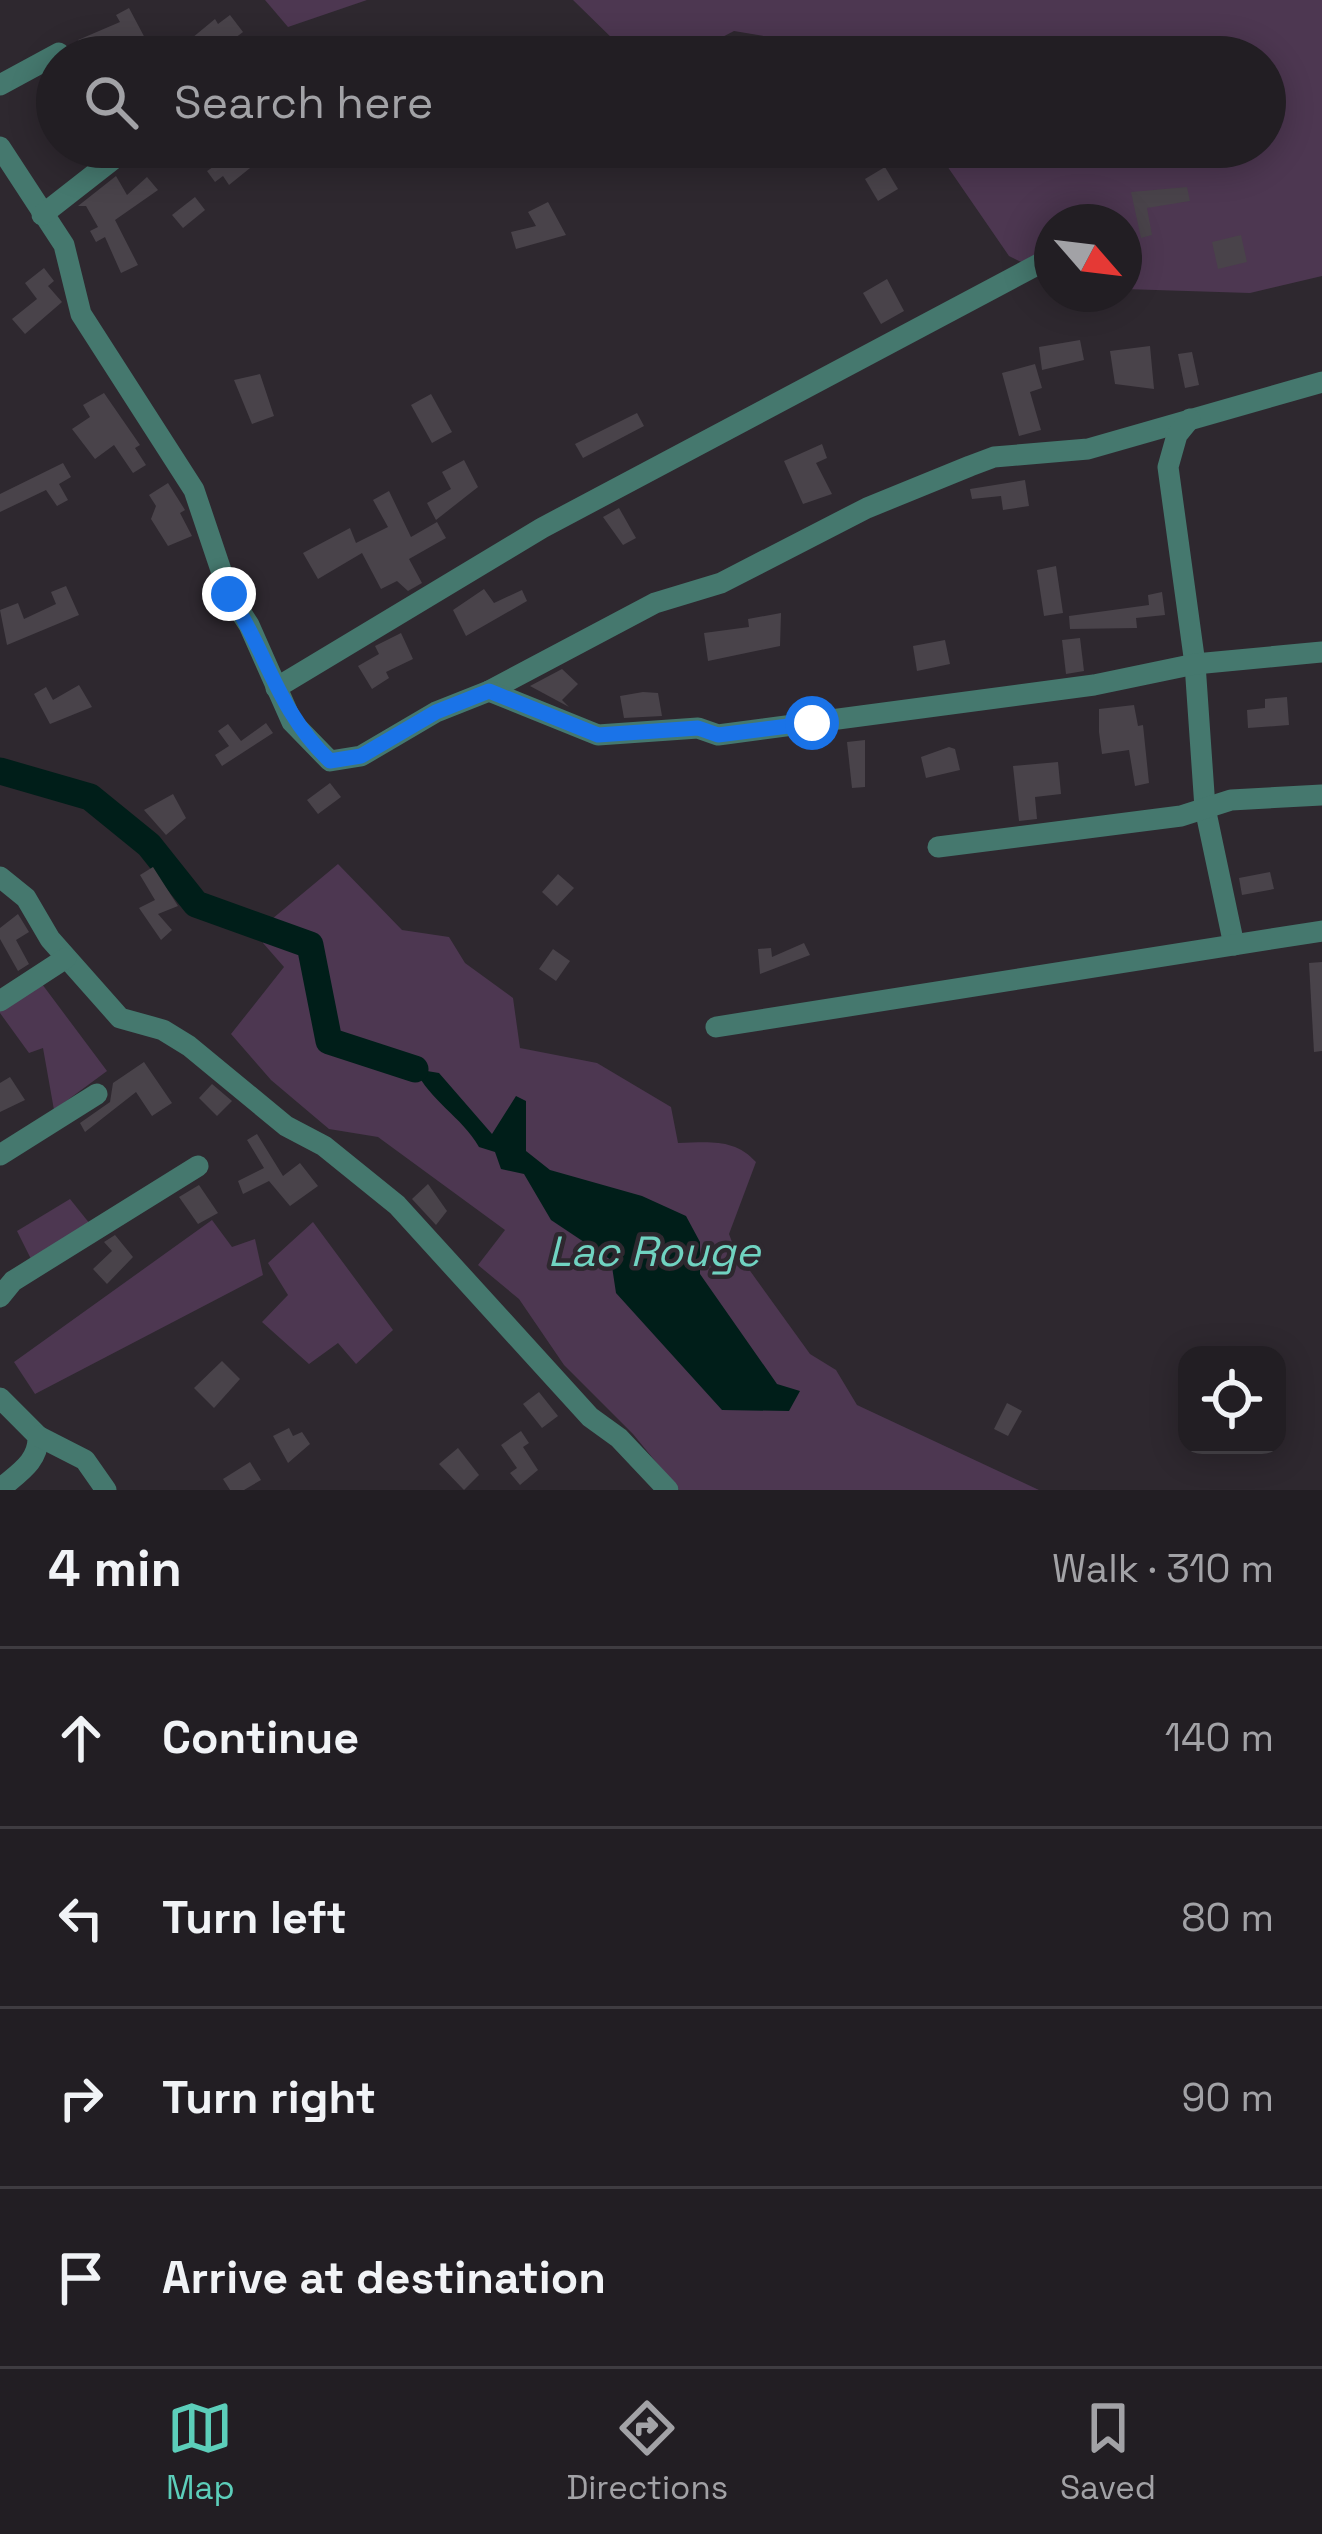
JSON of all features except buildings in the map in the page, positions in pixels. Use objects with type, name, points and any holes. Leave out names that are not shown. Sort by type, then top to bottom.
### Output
[{"type":"street","points":[[0,85],[36,65]]},
{"type":"street","points":[[0,147],[64,245],[81,314],[194,490],[229,594],[292,722],[330,761],[343,762],[655,603],[721,583],[867,508],[970,466],[994,457],[1088,449],[1322,382]]},
{"type":"street","points":[[42,215],[101,168]]},
{"type":"street","points":[[276,688],[542,528],[1034,266]]},
{"type":"street","points":[[1191,419],[1177,435],[1168,467],[1195,664],[1205,808],[1234,945]]},
{"type":"street","points":[[489,691],[598,735],[698,728],[718,735],[1094,685],[1195,664],[1322,652]]},
{"type":"street","points":[[938,847],[1181,816],[1232,800],[1322,795]]},
{"type":"street","points":[[0,877],[26,898],[66,958],[120,1018],[163,1030],[188,1046],[286,1126],[324,1146],[398,1205],[590,1417],[619,1438],[668,1490]]},
{"type":"street","points":[[716,1027],[1322,931]]},
{"type":"street","points":[[0,1000],[66,958]]},
{"type":"street","points":[[0,1155],[97,1094]]},
{"type":"street","points":[[0,1297],[14,1281],[198,1166]]},
{"type":"street","points":[[0,1398],[38,1436],[86,1460],[106,1490]]},
{"type":"street","points":[[0,1489],[37,1455],[38,1436]]},
{"type":"shaded area","points":[[265,0],[367,0],[288,27]]},
{"type":"shaded area","points":[[573,0],[1322,0],[1322,276],[1250,293],[1142,290],[1142,204],[1034,204],[1034,268],[1009,256],[948,168],[1286,168],[1286,36],[763,36],[734,31],[724,36],[610,36]]},
{"type":"shaded area","points":[[338,864],[402,930],[449,937],[465,963],[513,998],[520,1048],[597,1063],[671,1107],[678,1143],[730,1145],[756,1162],[729,1234],[735,1250],[810,1354],[836,1370],[857,1405],[1039,1490],[679,1490],[633,1434],[564,1365],[519,1299],[478,1265],[505,1230],[378,1137],[329,1129],[271,1080],[231,1034],[284,967],[263,943],[272,919]]},
{"type":"shaded area","points":[[42,984],[107,1071],[54,1110],[43,1048],[29,1053],[0,1013],[0,1006]]},
{"type":"shaded area","points":[[70,1199],[90,1224],[33,1263],[17,1231]]},
{"type":"shaded area","points":[[212,1220],[232,1247],[255,1239],[263,1275],[35,1394],[14,1362]]},
{"type":"shaded area","points":[[313,1222],[393,1330],[356,1364],[338,1343],[309,1364],[262,1322],[288,1295],[268,1263]]},
{"type":"water","name":"Lac Rouge","points":[[415,1069],[439,1073],[492,1134],[516,1096],[526,1101],[526,1151],[550,1170],[642,1196],[686,1216],[700,1242],[700,1274],[777,1384],[800,1391],[789,1411],[722,1410],[616,1293],[611,1260],[551,1220],[524,1174],[501,1169],[495,1152],[479,1147]]},
{"type":"waterway","points":[[0,771],[90,797],[149,845],[196,904],[310,945],[329,1041],[415,1069]]},
{"type":"route","points":[[229,594],[249,625],[292,722],[330,761],[361,756],[436,712],[489,691],[598,735],[698,728],[718,735],[812,723]]}]
